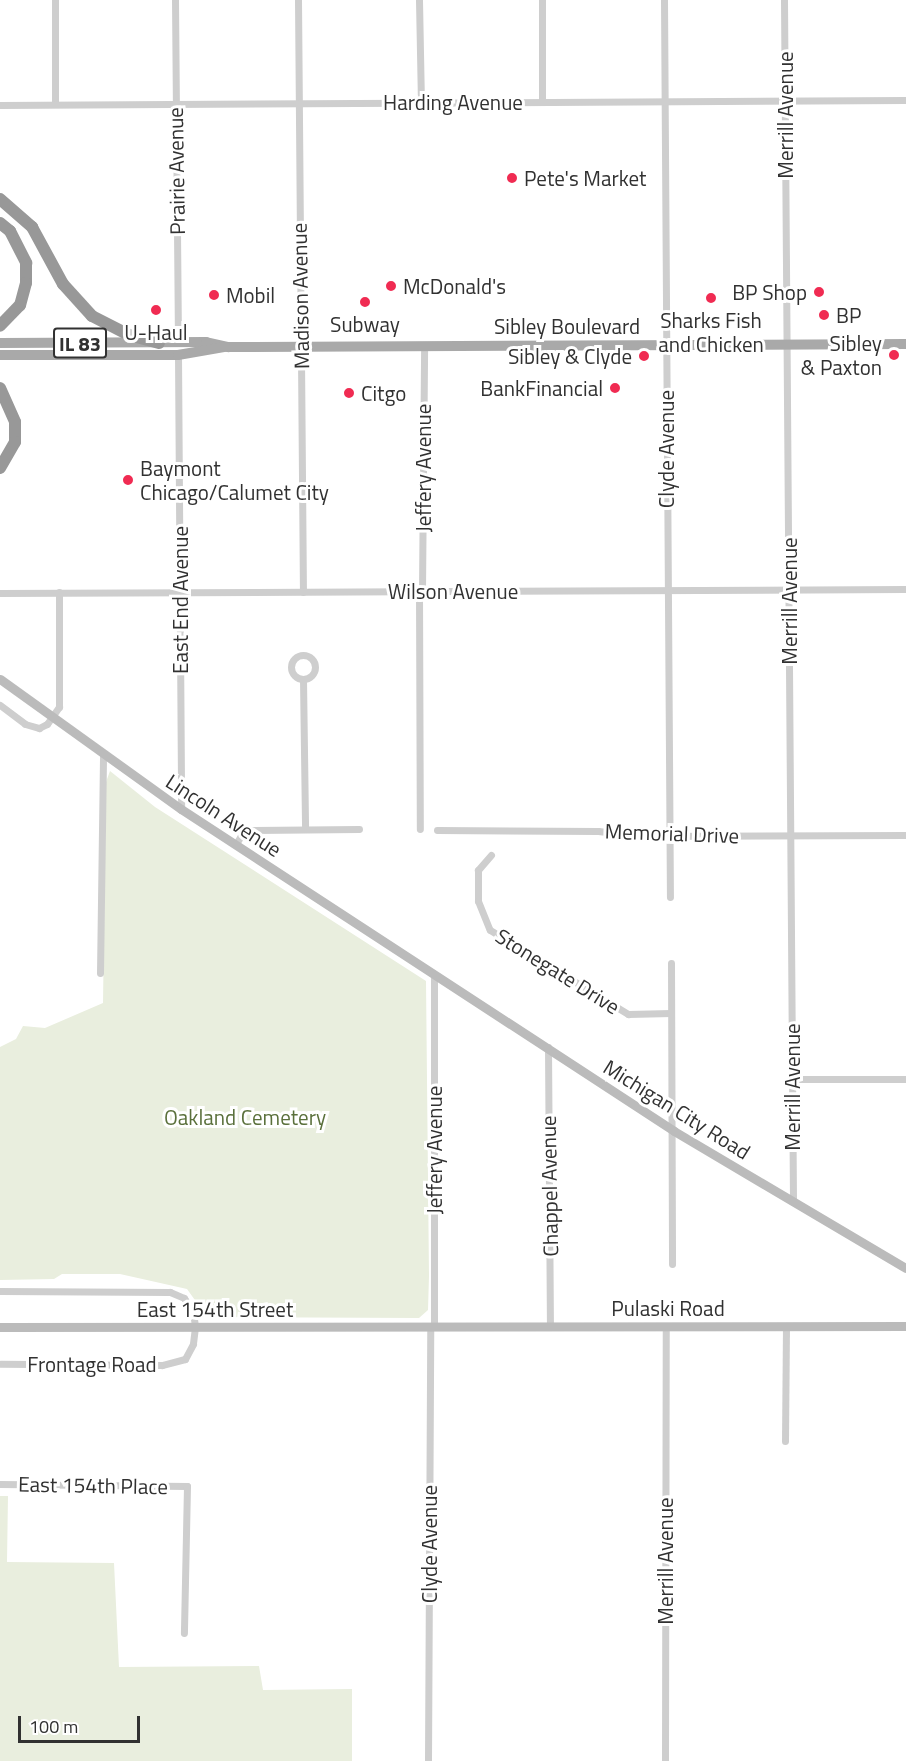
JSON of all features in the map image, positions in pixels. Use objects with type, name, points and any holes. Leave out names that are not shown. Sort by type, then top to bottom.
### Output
[{"type":"highway","points":[[0,199],[32,227],[63,284],[92,315],[129,335],[159,343]]},
{"type":"highway","points":[[0,223],[10,231],[26,263],[26,284],[20,305],[0,326]]},
{"type":"highway","points":[[0,388],[15,422],[15,442],[0,468]]},
{"type":"main road","name":"Sibley Boulevard","points":[[0,343],[178,343],[228,347],[906,344]]},
{"type":"main road","name":"Sibley Boulevard","points":[[0,355],[178,355],[228,347]]},
{"type":"street","points":[[55,0],[55,104]]},
{"type":"street","name":"Prairie Avenue","points":[[175,0],[178,343]]},
{"type":"street","name":"Madison Avenue","points":[[298,0],[303,592]]},
{"type":"street","points":[[419,0],[421,102]]},
{"type":"street","points":[[542,0],[542,102]]},
{"type":"street","name":"Clyde Avenue","points":[[664,0],[670,897]]},
{"type":"street","name":"Merrill Avenue","points":[[784,0],[793,1202]]},
{"type":"street","name":"Harding Avenue","points":[[0,105],[906,100]]},
{"type":"street","name":"Jeffery Avenue","points":[[420,829],[420,591],[424,346]]},
{"type":"street","name":"East End Avenue","points":[[178,355],[181,809]]},
{"type":"street","name":"Wilson Avenue","points":[[0,593],[906,589]]},
{"type":"street","points":[[0,705],[25,724],[39,728],[54,717],[59,708],[59,592]]},
{"type":"street","name":"Lincoln Avenue","points":[[0,679],[181,809],[434,974]]},
{"type":"street","points":[[303,679],[305,829]]},
{"type":"street","points":[[100,974],[103,754]]},
{"type":"street","points":[[236,844],[244,830],[359,829]]},
{"type":"street","name":"Memorial Drive","points":[[437,830],[598,831],[669,836],[906,835]]},
{"type":"street","name":"Stonegate Drive","points":[[491,855],[478,870],[478,901],[490,930],[628,1014],[671,1014]]},
{"type":"street","points":[[671,963],[674,1131],[672,1264]]},
{"type":"street","name":"Jeffery Avenue","points":[[432,1326],[434,974]]},
{"type":"street","name":"Michigan City Road","points":[[434,974],[674,1131],[906,1268]]},
{"type":"street","name":"Chappel Avenue","points":[[548,1047],[550,1326]]},
{"type":"street","points":[[792,1079],[906,1079]]},
{"type":"street","points":[[0,1291],[170,1292],[184,1298],[193,1312],[195,1328]]},
{"type":"street","name":"Clyde Avenue","points":[[428,1761],[432,1326]]},
{"type":"street","name":"Pulaski Road","points":[[432,1326],[906,1326]]},
{"type":"street","name":"East 154th Street","points":[[0,1327],[432,1326]]},
{"type":"street","name":"Merrill Avenue","points":[[665,1761],[666,1326]]},
{"type":"street","points":[[785,1441],[786,1326]]},
{"type":"street","name":"Frontage Road","points":[[0,1364],[162,1365],[185,1359],[194,1344],[195,1328]]},
{"type":"street","name":"East 154th Place","points":[[0,1484],[187,1486],[184,1633]]},
{"type":"green space","name":"Oakland Cemetery","points":[[110,771],[155,807],[426,981],[429,1276],[428,1310],[419,1318],[207,1317],[187,1289],[120,1274],[62,1274],[54,1279],[0,1280],[0,1047],[16,1039],[23,1026],[45,1028],[103,1003],[106,782]]},
{"type":"green space","points":[[0,1496],[8,1496],[7,1562],[114,1563],[119,1667],[259,1666],[263,1690],[352,1689],[352,1761],[0,1761]]},
{"type":"place","name":"Pete's Market","points":[[512,178]]},
{"type":"place","name":"McDonald's","points":[[391,286]]},
{"type":"place","name":"BP Shop","points":[[819,292]]},
{"type":"place","name":"Mobil","points":[[214,295]]},
{"type":"place","name":"Sharks Fish and Chicken","points":[[711,298]]},
{"type":"place","name":"Subway","points":[[365,302]]},
{"type":"place","name":"U-Haul","points":[[156,310]]},
{"type":"place","name":"BP","points":[[824,315]]},
{"type":"place","name":"Sibley & Paxton","points":[[894,355]]},
{"type":"place","name":"Sibley & Clyde","points":[[644,356]]},
{"type":"place","name":"BankFinancial","points":[[615,388]]},
{"type":"place","name":"Citgo","points":[[349,393]]},
{"type":"place","name":"Baymont Chicago/Calumet City","points":[[128,480]]}]
